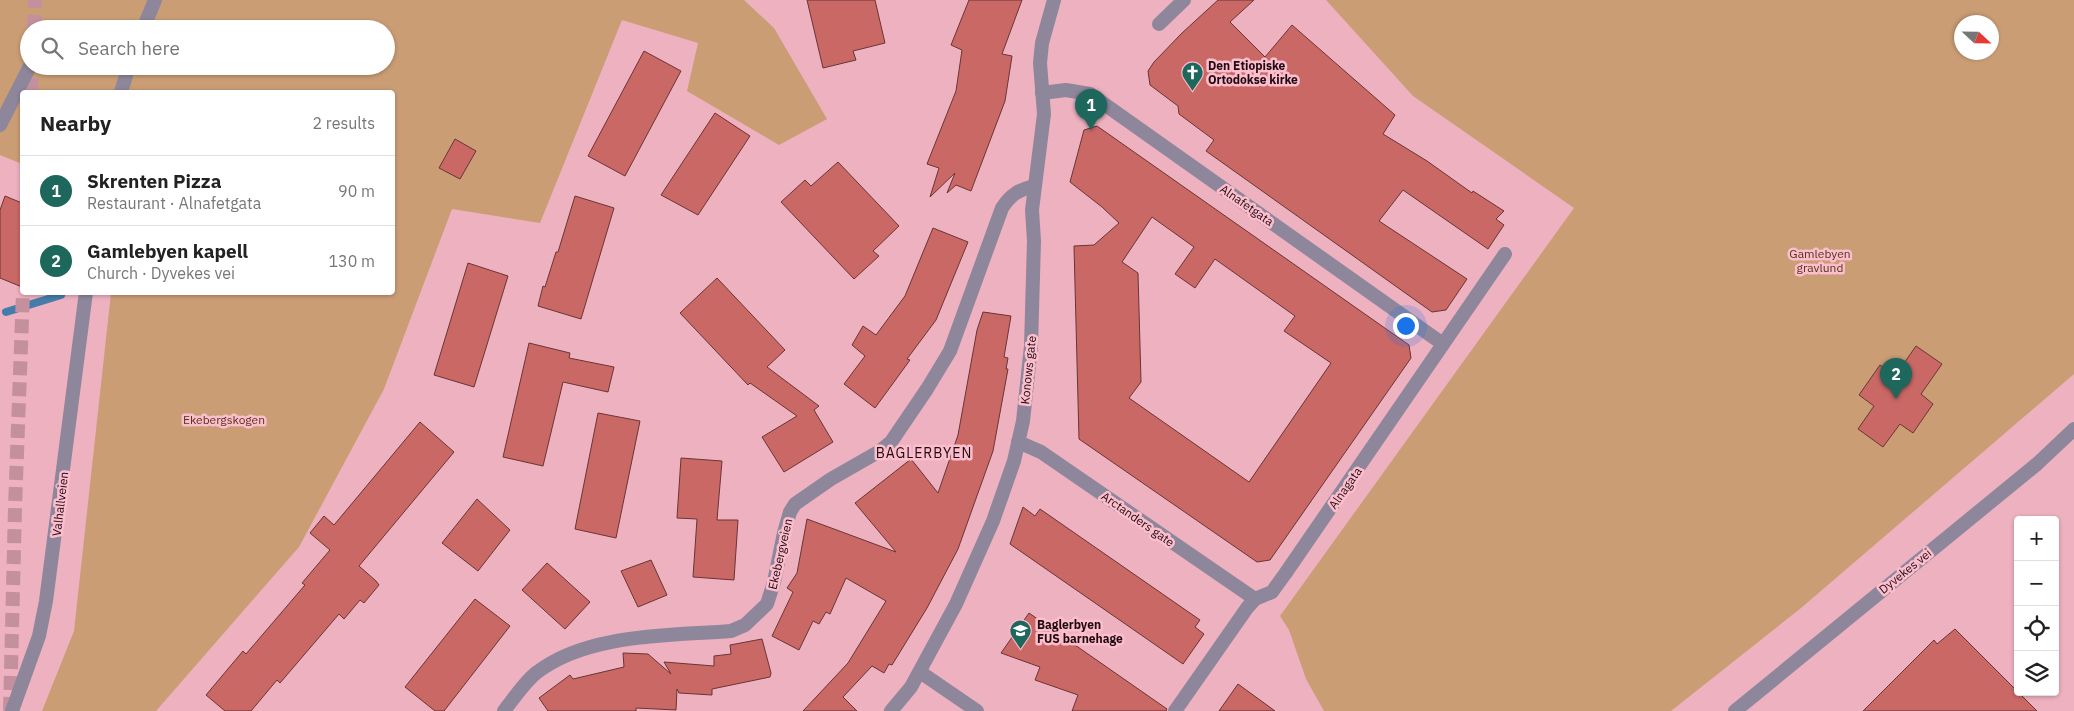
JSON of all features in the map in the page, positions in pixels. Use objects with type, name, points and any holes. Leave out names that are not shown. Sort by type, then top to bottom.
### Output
[{"type":"street","points":[[147,20],[155,0]]},
{"type":"street","name":"Konows gate","points":[[891,711],[911,687],[956,604],[990,529],[1014,460],[1023,421],[1031,346],[1034,241],[1032,210],[1044,114],[1040,64],[1042,43],[1054,0]]},
{"type":"street","points":[[1159,24],[1184,0]]},
{"type":"street","points":[[0,125],[25,75]]},
{"type":"street","points":[[122,90],[126,75]]},
{"type":"street","name":"Alnafetgata","points":[[1042,93],[1066,90],[1090,94],[1443,344]]},
{"type":"street","name":"Ekebergveien","points":[[504,711],[536,674],[574,653],[602,644],[634,638],[731,631],[745,625],[761,612],[770,596],[790,512],[802,498],[880,451],[891,442],[950,351],[1000,212],[1008,198],[1018,190],[1034,186]]},
{"type":"street","name":"Alnagata","points":[[1175,711],[1255,599],[1272,592],[1285,574],[1505,254]]},
{"type":"street","name":"Valhallveien","points":[[12,711],[39,636],[46,601],[86,295]]},
{"type":"street","name":"Dyvekes vei","points":[[1735,711],[2037,464],[2074,429]]},
{"type":"street","name":"Arctanders gate","points":[[1018,442],[1042,452],[1255,599]]},
{"type":"street","points":[[920,672],[977,711]]},
{"type":"green space","name":"Ekebergskogen","points":[[0,0],[744,0],[774,28],[827,119],[779,145],[687,91],[698,43],[622,20],[540,223],[452,209],[384,389],[299,547],[156,711],[42,711],[74,631],[111,295],[395,295],[395,90],[20,90],[20,163],[0,155]]},
{"type":"green space","name":"Gamlebyen gravlund","points":[[1326,0],[2074,0],[2074,374],[1801,608],[1671,711],[1324,711],[1306,679],[1289,630],[1280,616],[1574,208],[1413,96]]},
{"type":"building","points":[[807,0],[875,0],[885,43],[853,51],[856,60],[823,68]]},
{"type":"building","points":[[969,0],[1022,0],[1002,54],[1012,56],[1005,101],[971,191],[956,185],[947,193],[955,173],[930,197],[939,168],[927,164],[956,91],[962,50],[951,45]]},
{"type":"building","points":[[1218,0],[1254,0],[1230,22],[1265,57],[1292,25],[1395,115],[1383,134],[1427,161],[1472,193],[1473,191],[1504,211],[1496,219],[1504,225],[1488,249],[1403,190],[1379,221],[1467,279],[1446,310],[1432,312],[1206,151],[1214,140],[1179,114],[1178,106],[1150,85],[1148,71],[1154,62]]},
{"type":"building","points":[[644,51],[681,71],[625,176],[588,156]]},
{"type":"building","points":[[715,113],[750,136],[698,215],[661,195]]},
{"type":"building","points":[[1097,126],[1409,345],[1411,358],[1270,560],[1257,562],[1079,439],[1074,246],[1094,245],[1119,223],[1070,182],[1084,130]],"holes":[[[1152,217],[1194,247],[1175,274],[1195,288],[1215,259],[1295,316],[1284,331],[1331,363],[1249,482],[1129,398],[1141,382],[1138,273],[1122,262]]]},
{"type":"building","points":[[455,139],[476,151],[460,179],[439,168]]},
{"type":"building","points":[[838,162],[899,226],[873,251],[879,256],[854,279],[781,202],[805,180],[811,186]]},
{"type":"building","points":[[5,196],[20,202],[20,286],[0,278],[0,210]]},
{"type":"building","points":[[575,196],[614,208],[581,319],[538,306],[543,286],[545,287],[556,252],[558,252]]},
{"type":"building","points":[[933,228],[968,242],[936,320],[907,359],[910,360],[875,408],[844,384],[865,356],[852,345],[863,326],[876,335],[905,296]]},
{"type":"building","points":[[468,263],[508,276],[474,387],[434,375]]},
{"type":"building","points":[[717,278],[785,350],[767,367],[819,406],[814,410],[833,442],[784,472],[762,437],[797,416],[750,383],[748,385],[680,313]]},
{"type":"building","points":[[983,312],[1011,316],[1004,357],[1008,358],[1006,369],[1008,369],[993,451],[958,549],[927,608],[892,665],[889,664],[884,673],[872,666],[843,697],[857,711],[803,711],[848,663],[886,601],[846,578],[830,614],[826,612],[819,624],[813,621],[799,650],[772,636],[793,592],[787,588],[797,573],[807,519],[896,552],[855,503],[911,459],[938,493],[958,435],[977,330]]},
{"type":"building","points":[[529,343],[570,353],[569,358],[614,367],[608,392],[563,382],[543,466],[503,457]]},
{"type":"building","points":[[1916,346],[1942,364],[1921,394],[1933,404],[1913,433],[1900,424],[1883,447],[1858,429],[1874,406],[1859,395],[1880,365],[1895,376]]},
{"type":"building","points":[[598,413],[640,421],[616,538],[575,529]]},
{"type":"building","points":[[420,422],[454,452],[359,566],[379,585],[364,603],[360,600],[344,619],[339,614],[280,683],[277,680],[251,711],[225,711],[206,695],[243,651],[246,654],[305,585],[302,583],[330,550],[310,533],[324,516],[334,525]]},
{"type":"building","points":[[681,458],[722,461],[717,520],[738,520],[734,580],[693,577],[697,519],[677,518]]},
{"type":"building","points":[[477,499],[510,530],[478,571],[442,543]]},
{"type":"building","points":[[1023,507],[1035,516],[1040,509],[1200,620],[1195,627],[1204,634],[1183,664],[1010,544]]},
{"type":"building","points":[[651,560],[667,595],[638,607],[621,571]]},
{"type":"building","points":[[547,563],[590,602],[565,629],[522,590]]},
{"type":"building","points":[[475,599],[510,626],[444,711],[435,711],[405,687]]},
{"type":"building","points":[[1029,613],[1167,709],[1166,711],[1072,711],[1078,695],[1035,680],[1040,667],[1001,653]]},
{"type":"building","points":[[1955,629],[2014,688],[2014,696],[2022,696],[2037,711],[1863,711],[1934,640],[1937,644]]},
{"type":"building","points":[[762,639],[771,673],[770,677],[712,689],[712,695],[679,693],[677,689],[676,710],[636,708],[636,711],[548,711],[539,698],[570,675],[573,679],[624,667],[623,653],[648,654],[671,674],[664,662],[714,666],[714,656],[731,654],[730,645]]},
{"type":"building","points":[[1238,684],[1275,711],[1219,711]]},
{"type":"waterway","points":[[6,312],[61,295]]},
{"type":"tunnel","points":[[34,20],[35,0]]},
{"type":"tunnel","points":[[31,90],[32,75]]},
{"type":"tunnel","points":[[10,711],[23,295]]},
{"type":"place","name":"Den Etiopiske Ortodokse kirke","points":[[1192,91]]},
{"type":"place","name":"Skrenten Pizza","points":[[1091,130]]},
{"type":"place","name":"Gamlebyen kapell","points":[[1896,399]]},
{"type":"place","name":"Baglerbyen FUS barnehage","points":[[1021,650]]},
{"type":"district","name":"BAGLERBYEN","points":[[924,453]]}]
